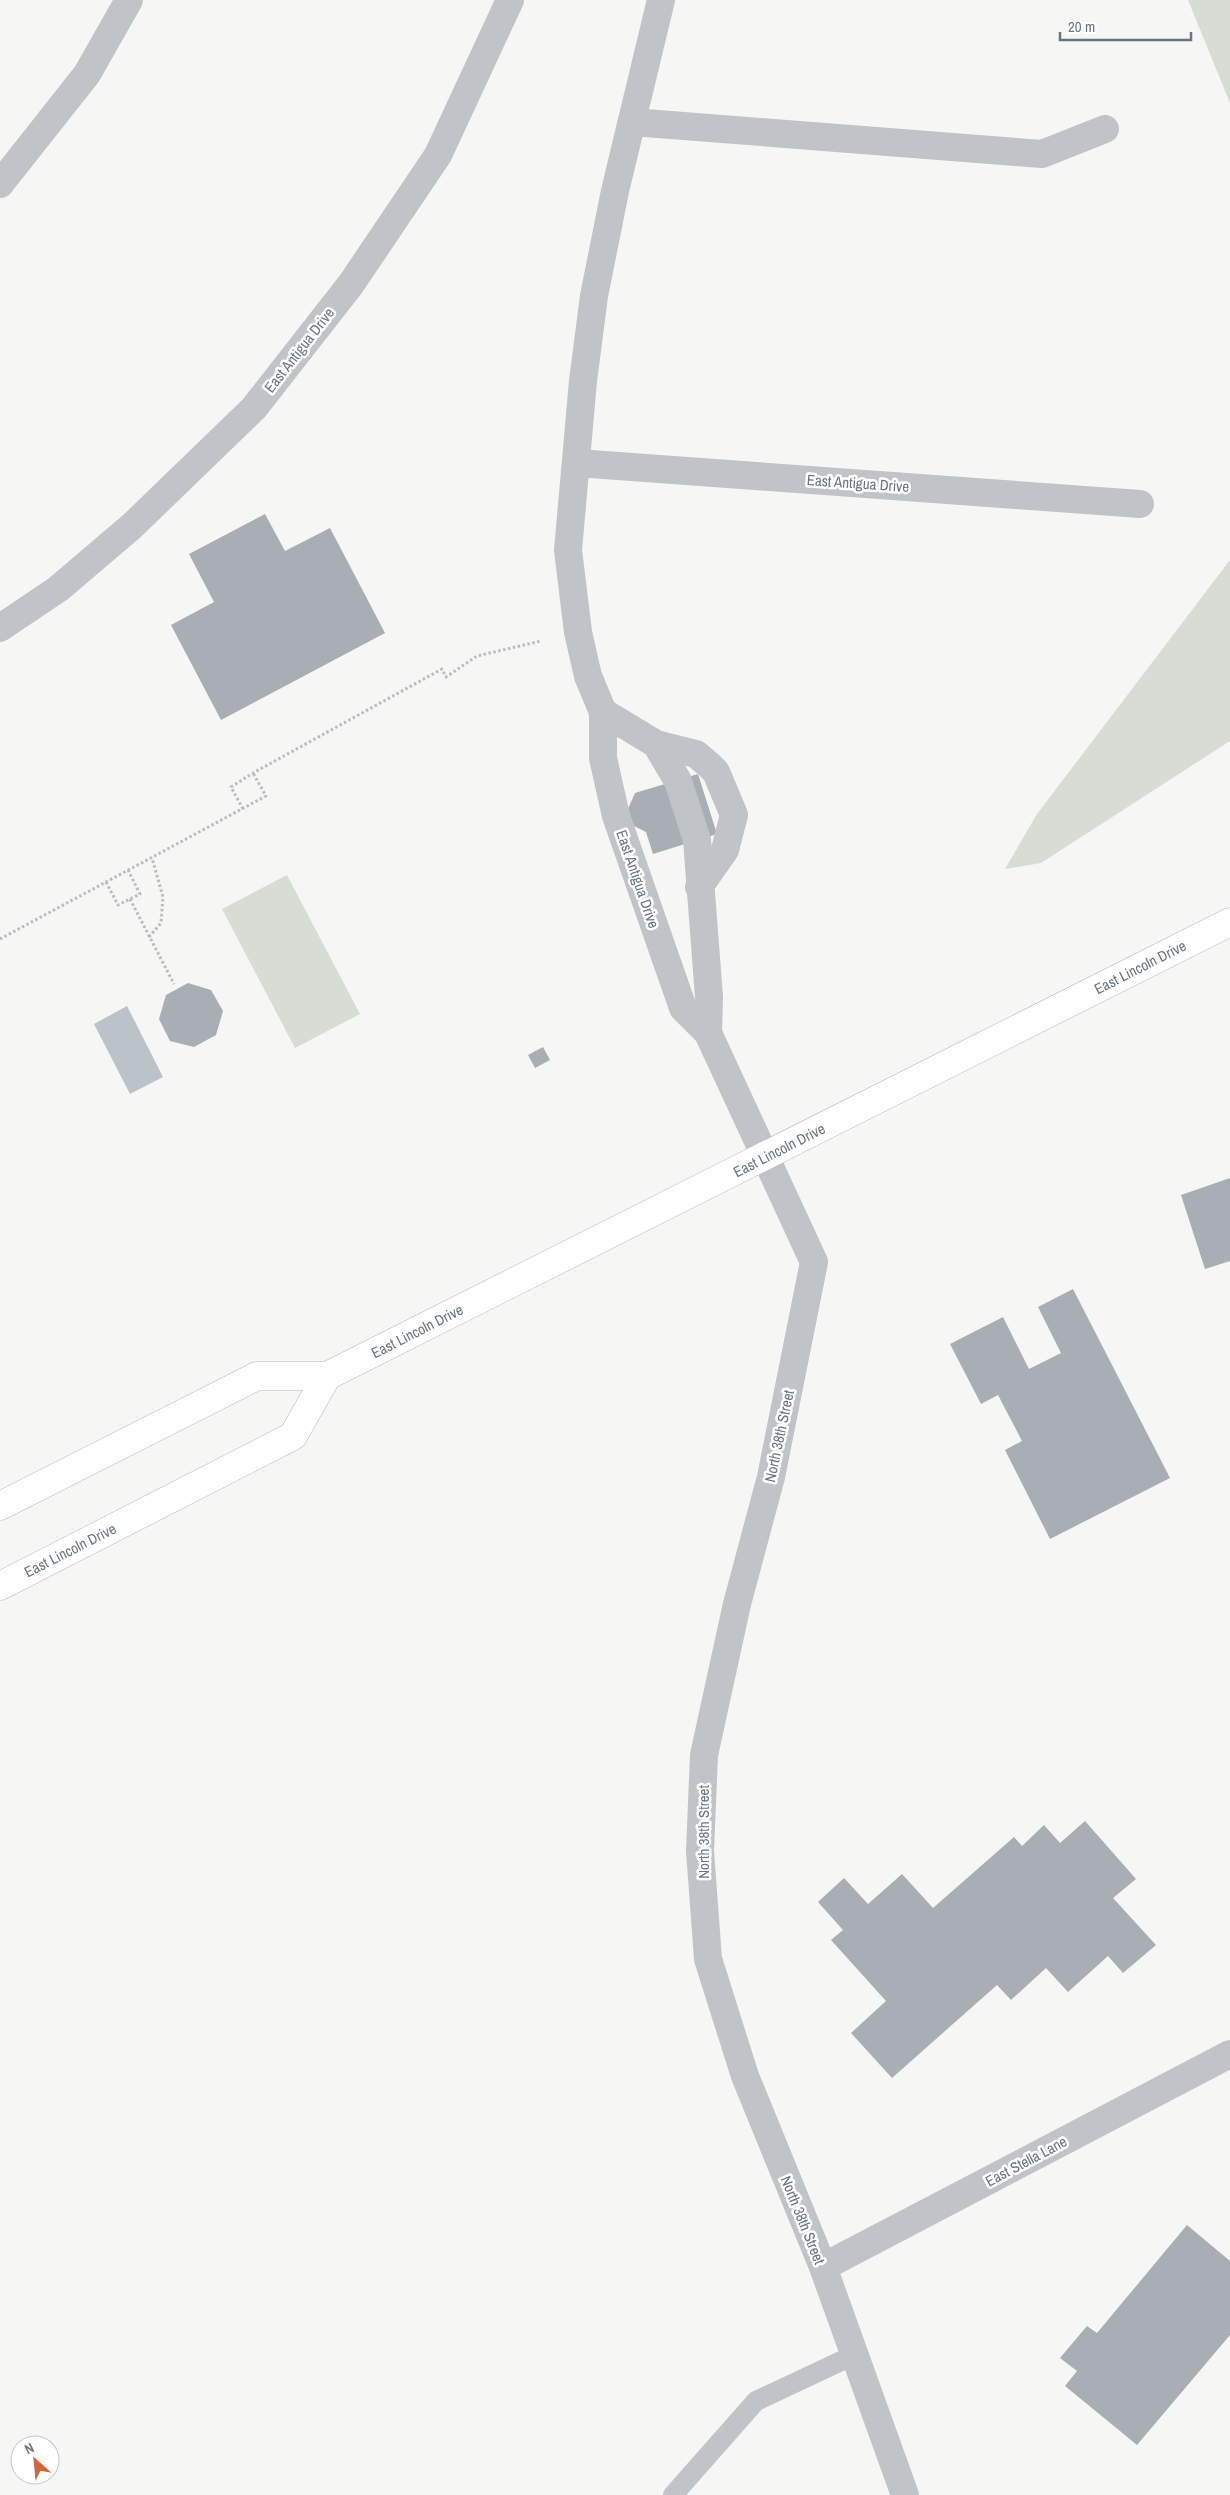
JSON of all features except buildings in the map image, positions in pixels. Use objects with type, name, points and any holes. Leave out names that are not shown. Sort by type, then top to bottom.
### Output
[{"type":"main road","name":"East Lincoln Drive","points":[[0,1506],[257,1376],[327,1376],[1230,922]]},
{"type":"main road","name":"East Lincoln Drive","points":[[0,1586],[293,1436],[327,1376]]},
{"type":"street","points":[[0,184],[87,74],[129,0]]},
{"type":"street","name":"East Antigua Drive","points":[[0,628],[58,589],[132,526],[254,408],[351,284],[438,155],[510,0]]},
{"type":"street","name":"East Antigua Drive","points":[[662,0],[632,122],[594,296],[583,381],[568,550],[578,632],[588,676],[603,712],[603,758],[616,816],[683,1008],[713,1044],[765,1157]]},
{"type":"street","points":[[632,122],[1042,154],[1105,130]]},
{"type":"street","name":"East Antigua Drive","points":[[577,463],[1140,504]]},
{"type":"street","name":"East Antigua Drive","points":[[603,712],[656,744],[696,754],[716,772],[734,815],[725,850],[700,887]]},
{"type":"street","name":"East Antigua Drive","points":[[656,744],[678,781],[697,840],[713,1044]]},
{"type":"street","name":"North 38th Street","points":[[765,1157],[814,1262],[771,1477],[737,1604],[704,1755],[700,1851],[708,1959],[745,2076],[823,2267],[905,2495]]},
{"type":"street","name":"East Stella Lane","points":[[823,2267],[1230,2054]]},
{"type":"lane","points":[[673,2495],[756,2401],[854,2355]]},
{"type":"path","points":[[243,809],[231,787],[253,773],[442,669],[446,677],[477,656],[529,644]]},
{"type":"path","points":[[0,939],[266,796],[253,773]]},
{"type":"path","points":[[149,937],[161,923],[163,897],[152,858]]},
{"type":"path","points":[[106,882],[118,905],[140,894],[128,870]]},
{"type":"path","points":[[130,899],[174,984]]},
{"type":"shaded area","points":[[1188,0],[1230,0],[1230,103]]},
{"type":"shaded area","points":[[1230,560],[1230,741],[1041,863],[1005,869],[1037,814]]},
{"type":"shaded area","points":[[287,875],[360,1014],[295,1048],[222,909]]},
{"type":"shaded area","points":[[127,1006],[163,1077],[130,1094],[94,1024]]}]
